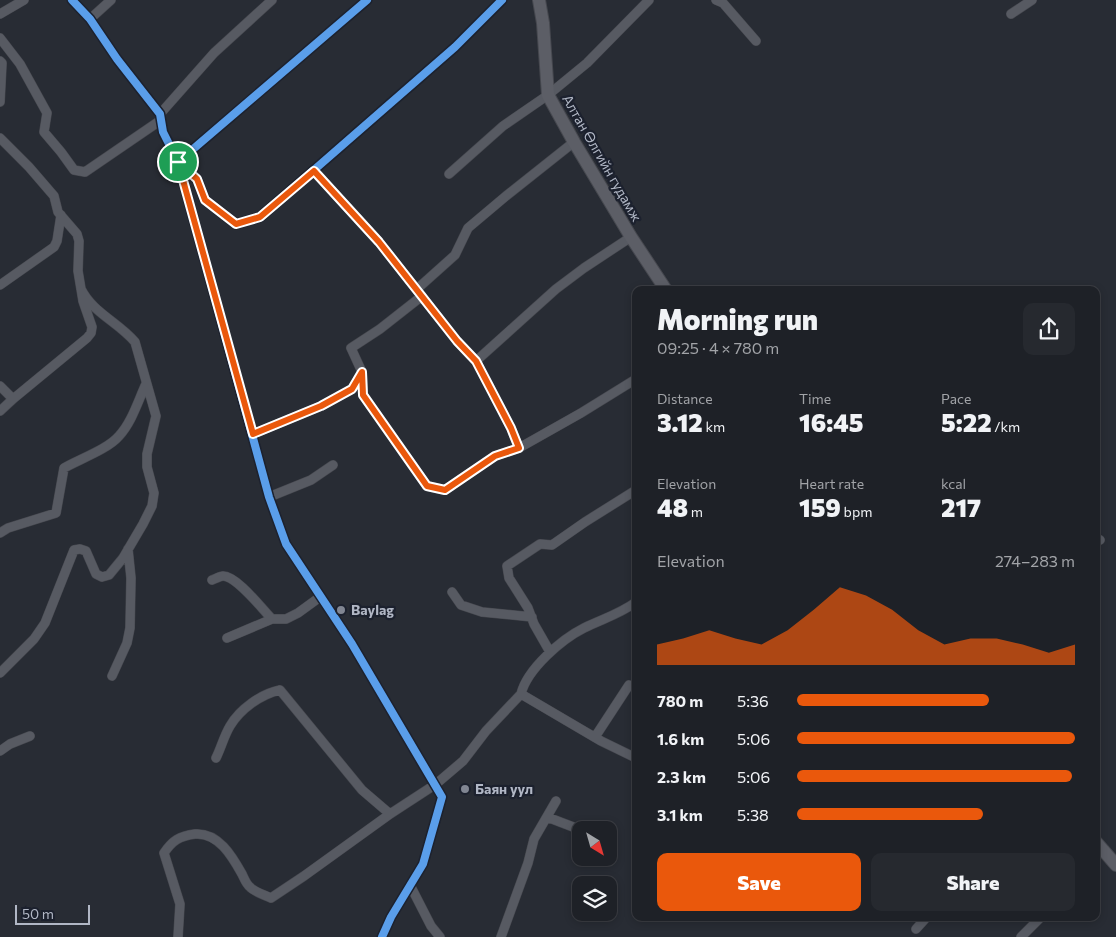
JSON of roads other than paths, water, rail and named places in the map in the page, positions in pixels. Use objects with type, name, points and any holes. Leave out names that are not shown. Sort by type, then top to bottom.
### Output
[{"type":"main road","name":"Алтан Өлгийн гудамж","points":[[539,0],[543,23],[548,96],[631,238],[663,286]]},
{"type":"main road","points":[[1100,851],[1116,865]]},
{"type":"street","points":[[0,14],[24,0]]},
{"type":"street","points":[[72,0],[90,19],[160,117],[163,132],[178,162],[269,497],[286,544],[352,644],[442,797],[423,864],[391,917],[382,937]]},
{"type":"street","points":[[90,19],[111,0]]},
{"type":"street","points":[[0,38],[20,64],[47,113],[44,132],[74,170],[85,172],[160,117],[214,53],[272,0]]},
{"type":"street","points":[[178,162],[367,0]]},
{"type":"street","points":[[178,162],[197,179],[205,200],[236,224],[260,217],[455,47],[502,0]]},
{"type":"street","points":[[449,174],[503,126],[548,96],[587,63],[649,0]]},
{"type":"street","points":[[1010,14],[1032,0]]},
{"type":"street","points":[[722,1],[756,41]]},
{"type":"street","points":[[0,61],[2,63],[2,88],[0,102]]},
{"type":"street","points":[[0,138],[54,196],[58,212],[78,234],[80,241],[78,271],[82,301],[92,327],[91,333],[0,411]]},
{"type":"street","points":[[574,142],[468,228],[455,254],[420,293],[380,329],[351,348],[362,372],[363,395],[427,486],[445,490],[495,456],[519,448],[632,381]]},
{"type":"street","points":[[314,171],[379,242],[457,341],[476,361],[511,428],[519,448]]},
{"type":"street","points":[[0,285],[54,247],[57,241],[60,215]]},
{"type":"street","points":[[476,361],[556,289],[584,268],[631,238]]},
{"type":"street","points":[[0,673],[34,639],[45,623],[74,550],[86,551],[96,574],[102,577],[109,574],[128,549],[152,506],[154,493],[147,467],[147,454],[156,416],[135,342],[97,310],[87,300],[81,289]]},
{"type":"street","points":[[253,434],[321,406],[352,389],[362,372]]},
{"type":"street","points":[[0,533],[8,528],[56,512],[64,468],[119,437],[131,417],[146,384]]},
{"type":"street","points":[[0,386],[13,399]]},
{"type":"street","points":[[269,497],[310,480],[333,465]]},
{"type":"street","points":[[550,652],[528,608],[509,578],[507,566],[540,544],[552,545],[632,493]]},
{"type":"street","points":[[112,676],[127,643],[130,628],[131,578],[128,549]]},
{"type":"street","points":[[212,580],[223,576],[231,578],[272,619]]},
{"type":"street","points":[[452,592],[461,605],[482,612],[532,617]]},
{"type":"street","points":[[227,638],[272,619],[286,620],[320,597]]},
{"type":"street","points":[[178,937],[180,904],[164,853],[172,842],[182,836],[198,834],[212,837],[223,845],[239,867],[250,887],[271,898],[436,784],[463,761],[486,732],[521,694],[523,686],[545,656],[582,629],[624,611],[632,605]]},
{"type":"street","points":[[595,737],[629,685]]},
{"type":"street","points":[[216,758],[230,725],[241,712],[263,696],[280,690],[362,790],[390,814]]},
{"type":"street","points":[[521,694],[632,756]]},
{"type":"street","points":[[0,751],[10,744],[30,736]]},
{"type":"street","points":[[500,937],[528,863],[534,839],[556,801]]},
{"type":"street","points":[[547,817],[572,827]]},
{"type":"street","points":[[410,885],[431,926],[440,937]]},
{"type":"street","points":[[916,929],[923,921]]},
{"type":"street","points":[[1021,937],[1037,921]]},
{"type":"place","name":"Baylag","points":[[341,610]]},
{"type":"place","name":"Баян уул","points":[[465,789]]}]
